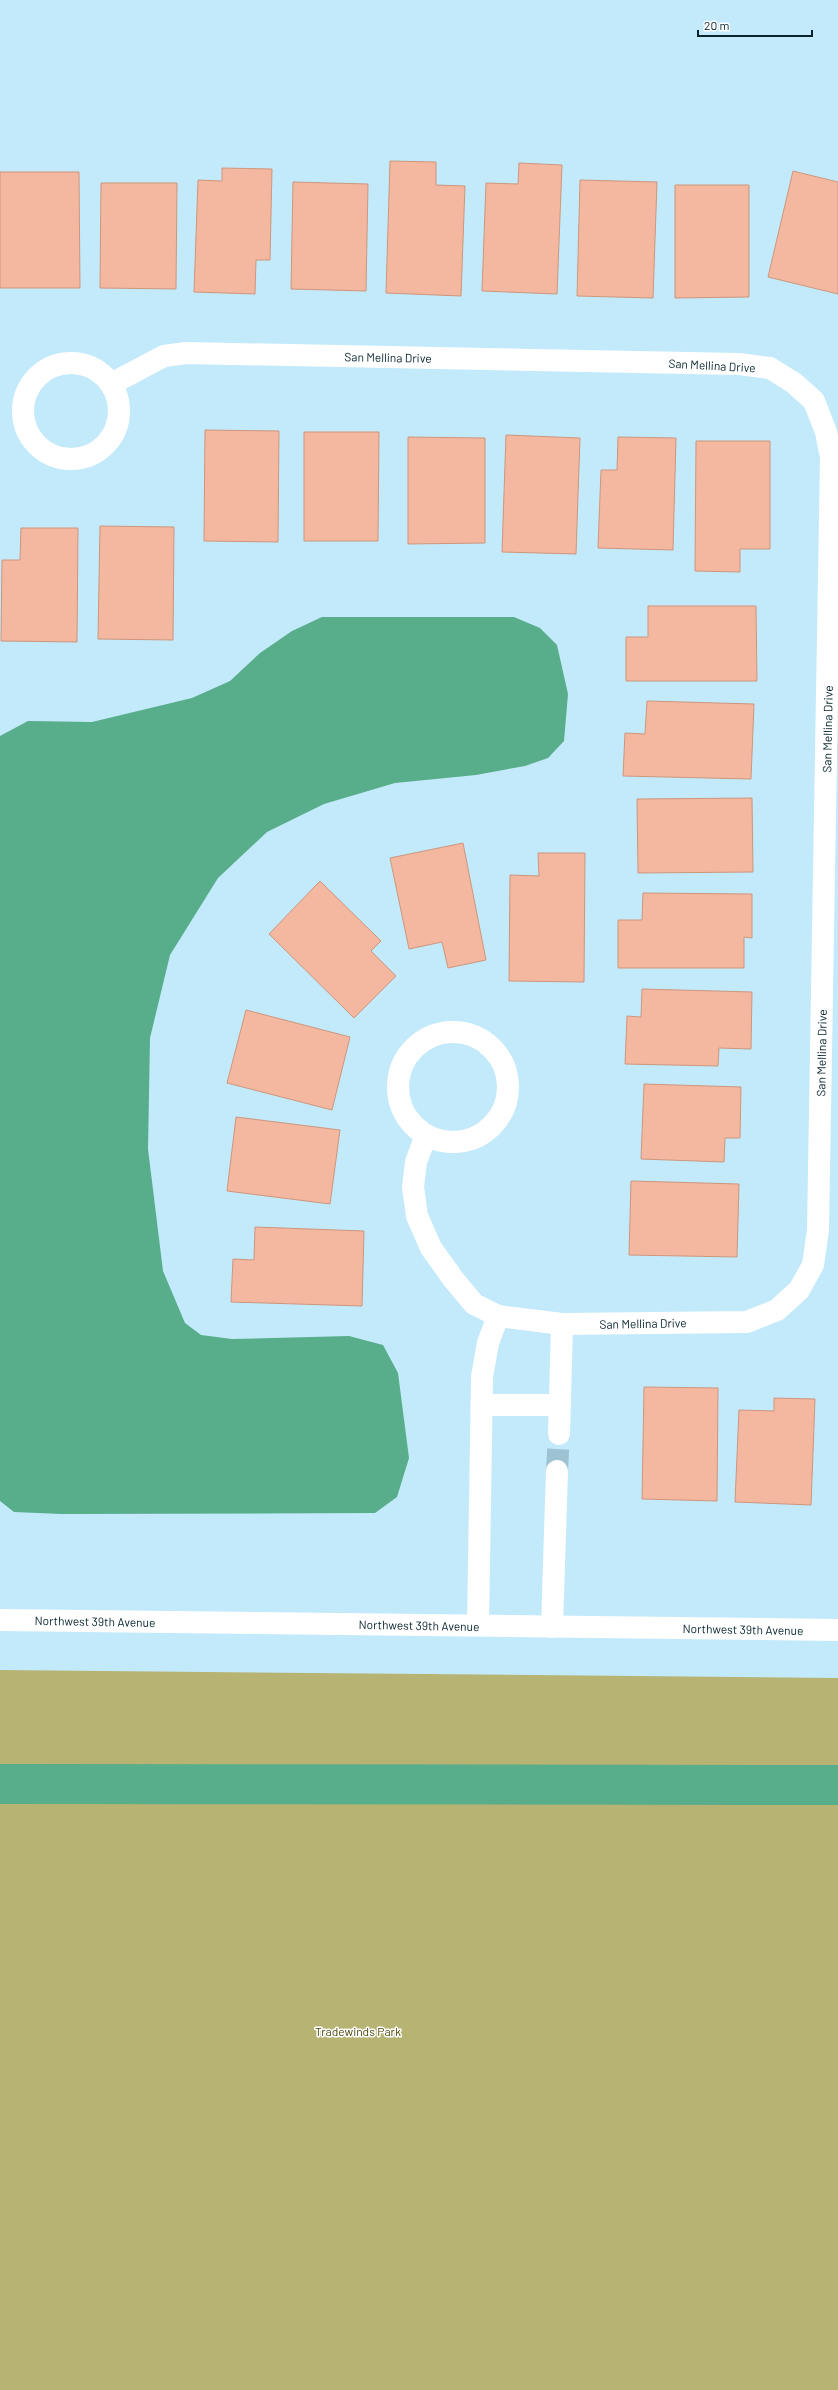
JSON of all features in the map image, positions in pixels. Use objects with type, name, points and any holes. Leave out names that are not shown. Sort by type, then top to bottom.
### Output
[{"type":"street","name":"San Mellina Drive","points":[[111,384],[164,356],[186,353],[739,364],[770,368],[794,382],[814,401],[826,432],[831,457],[818,1222],[813,1266],[799,1290],[777,1310],[747,1322],[562,1324],[498,1316],[474,1304],[454,1280],[431,1248],[417,1216],[413,1187],[416,1162],[426,1135]]},
{"type":"street","points":[[68,362],[85,364],[100,372],[111,384],[118,400],[119,417],[114,433],[104,447],[92,455],[77,460],[61,459],[47,454],[35,445],[27,432],[22,417],[23,402],[28,387],[38,375],[52,366],[68,362]]},
{"type":"street","points":[[442,1031],[460,1031],[478,1037],[492,1048],[503,1063],[508,1080],[508,1099],[500,1116],[489,1130],[473,1139],[454,1143],[436,1140],[426,1135],[407,1118],[399,1101],[397,1083],[402,1065],[412,1050],[426,1038],[442,1031]]},
{"type":"street","points":[[478,1625],[482,1377],[488,1342],[498,1316]]},
{"type":"street","points":[[559,1434],[562,1324]]},
{"type":"street","points":[[482,1405],[560,1405]]},
{"type":"street","points":[[552,1627],[557,1471]]},
{"type":"street","name":"Northwest 39th Avenue","points":[[0,1620],[838,1630]]},
{"type":"green space","name":"Tradewinds Park","points":[[0,1670],[838,1678],[838,2390],[0,2390]]},
{"type":"shaded area","points":[[322,617],[514,617],[540,628],[557,645],[568,694],[564,741],[548,758],[525,766],[476,775],[395,783],[324,804],[267,832],[218,878],[170,955],[150,1038],[148,1149],[163,1271],[185,1323],[201,1335],[232,1339],[349,1336],[383,1345],[398,1373],[409,1458],[397,1497],[375,1513],[62,1514],[14,1512],[0,1501],[0,736],[28,721],[92,722],[192,698],[230,681],[260,653],[292,631]]},
{"type":"building","points":[[390,161],[436,162],[436,185],[465,186],[461,296],[386,293]]},
{"type":"building","points":[[519,163],[562,165],[557,294],[482,291],[486,183],[518,184]]},
{"type":"building","points":[[222,168],[272,169],[270,260],[256,260],[255,294],[194,292],[198,180],[222,181]]},
{"type":"building","points":[[793,171],[838,182],[838,294],[768,277]]},
{"type":"building","points":[[0,172],[79,172],[80,288],[0,288]]},
{"type":"building","points":[[580,180],[657,182],[653,298],[577,296]]},
{"type":"building","points":[[293,182],[368,184],[366,291],[291,289]]},
{"type":"building","points":[[101,183],[177,183],[176,289],[100,288]]},
{"type":"building","points":[[675,185],[749,185],[749,297],[675,298]]},
{"type":"building","points":[[205,430],[279,431],[278,542],[204,541]]},
{"type":"building","points":[[304,432],[379,432],[378,541],[304,541]]},
{"type":"building","points":[[506,435],[580,438],[576,554],[502,552]]},
{"type":"building","points":[[408,437],[485,438],[485,543],[408,544]]},
{"type":"building","points":[[618,437],[676,438],[673,550],[598,548],[601,470],[617,470]]},
{"type":"building","points":[[696,441],[770,441],[770,549],[740,549],[740,572],[695,571]]},
{"type":"building","points":[[100,526],[174,527],[173,640],[98,639]]},
{"type":"building","points":[[21,528],[78,528],[77,642],[1,641],[2,560],[20,560]]},
{"type":"building","points":[[648,606],[756,606],[757,681],[626,681],[626,637],[648,637]]},
{"type":"building","points":[[647,701],[754,704],[751,779],[623,776],[625,733],[645,734]]},
{"type":"building","points":[[752,798],[753,872],[638,873],[637,799]]},
{"type":"building","points":[[463,843],[486,960],[448,968],[442,942],[409,949],[390,858]]},
{"type":"building","points":[[538,853],[585,853],[584,982],[509,981],[510,875],[539,876]]},
{"type":"building","points":[[320,881],[381,941],[371,951],[396,976],[354,1018],[269,934]]},
{"type":"building","points":[[643,893],[752,894],[752,938],[744,937],[744,968],[618,968],[618,920],[642,920]]},
{"type":"building","points":[[642,989],[752,992],[751,1049],[719,1048],[718,1066],[625,1064],[627,1016],[641,1017]]},
{"type":"building","points":[[246,1010],[350,1037],[332,1110],[227,1083]]},
{"type":"building","points":[[644,1084],[741,1087],[740,1138],[725,1138],[724,1162],[641,1159]]},
{"type":"building","points":[[236,1117],[340,1130],[330,1204],[227,1191]]},
{"type":"building","points":[[631,1181],[739,1184],[737,1257],[629,1255]]},
{"type":"building","points":[[255,1227],[364,1231],[362,1306],[231,1302],[233,1259],[254,1260]]},
{"type":"building","points":[[644,1387],[718,1388],[717,1501],[642,1499]]},
{"type":"building","points":[[774,1398],[815,1399],[811,1505],[735,1502],[739,1410],[774,1411]]},
{"type":"waterway","points":[[0,1784],[838,1785]]},
{"type":"tunnel","points":[[557,1471],[559,1434]]}]
